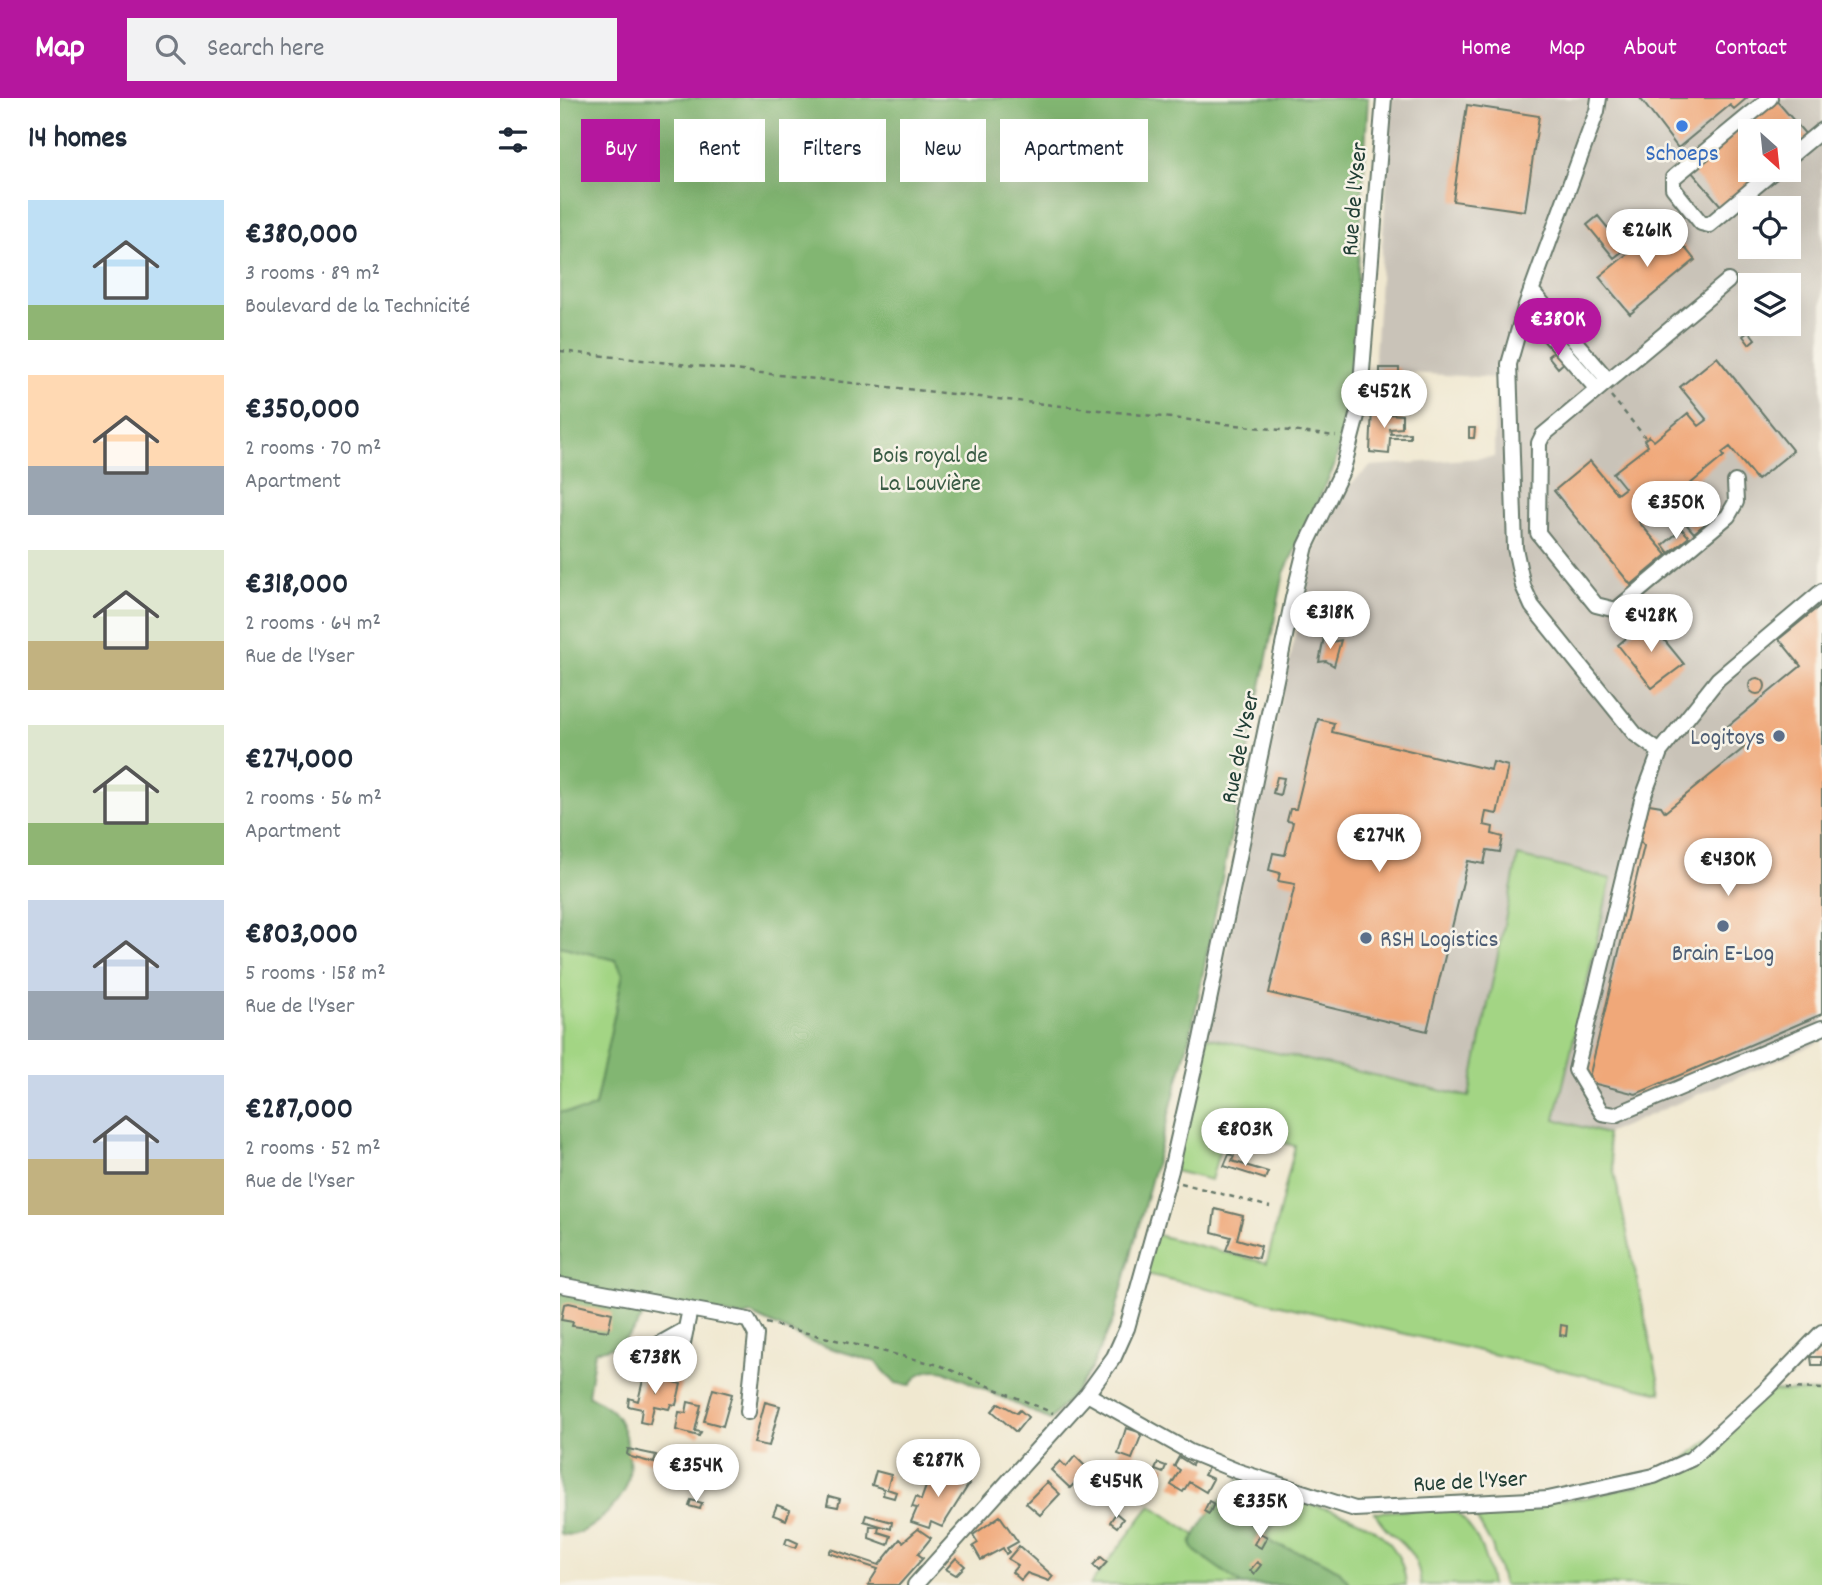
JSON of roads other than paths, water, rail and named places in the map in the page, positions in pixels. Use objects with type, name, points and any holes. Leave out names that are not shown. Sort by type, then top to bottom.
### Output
[{"type":"street","name":"Rue de l'Yser","points":[[915,1585],[1087,1394],[1114,1357],[1127,1328],[1168,1180],[1201,1039],[1306,546],[1343,469],[1359,408],[1384,98]]},
{"type":"street","points":[[1599,98],[1531,290],[1510,365],[1513,525],[1518,567],[1532,606],[1635,734],[1660,752]]},
{"type":"street","points":[[1745,119],[1770,98]]},
{"type":"street","points":[[1738,125],[1674,178],[1673,188],[1701,223],[1709,225],[1761,182]]},
{"type":"street","points":[[1801,147],[1822,130]]},
{"type":"street","points":[[1728,281],[1548,429],[1539,443],[1538,533],[1596,605],[1609,611],[1623,607],[1728,516],[1736,502],[1735,482]]},
{"type":"street","points":[[1531,290],[1602,385]]},
{"type":"street","points":[[1525,308],[1602,385]]},
{"type":"street","points":[[1822,592],[1718,678],[1660,752],[1642,800],[1577,1064],[1580,1080],[1602,1113],[1615,1115],[1822,1028]]},
{"type":"street","points":[[560,1285],[742,1317],[752,1324],[756,1335],[748,1412]]},
{"type":"street","points":[[677,1372],[690,1309]]},
{"type":"street","points":[[654,1347],[686,1329]]},
{"type":"street","name":"Rue de l'Yser","points":[[1087,1394],[1190,1452],[1237,1471],[1355,1509],[1548,1499],[1654,1476],[1691,1459],[1768,1388],[1822,1332]]},
{"type":"place","name":"Schoeps","points":[[1682,126]]},
{"type":"place","name":"Logitoys","points":[[1779,736]]},
{"type":"place","name":"Brain E-Log","points":[[1723,926]]},
{"type":"place","name":"RSH Logistics","points":[[1366,938]]},
{"type":"park label","name":"Bois royal de La Louvière","points":[[930,468]]}]
